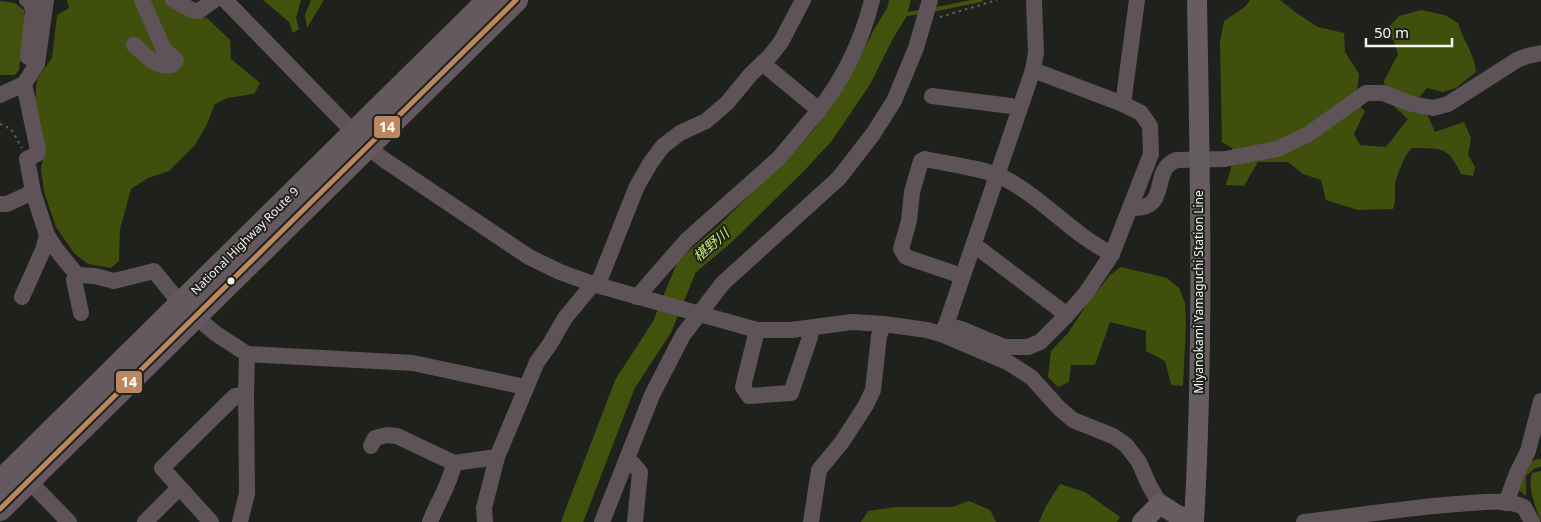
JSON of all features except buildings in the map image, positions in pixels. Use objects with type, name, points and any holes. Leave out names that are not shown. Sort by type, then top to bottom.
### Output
[{"type":"highway","name":"National Highway Route 9","points":[[361,140],[489,0]]},
{"type":"highway","name":"National Highway Route 9","points":[[0,508],[189,310],[361,140],[516,0]]},
{"type":"highway","name":"National Highway Route 9","points":[[0,482],[189,310]]},
{"type":"main road","name":"Miyanokami Yamaguchi Station Line","points":[[1160,504],[1191,521],[1197,462],[1200,367],[1197,0]]},
{"type":"main road","points":[[1142,522],[1160,504]]},
{"type":"street","points":[[28,0],[31,1],[33,12],[24,84],[38,150],[36,154],[27,159],[33,192],[47,235],[77,274],[114,281],[154,271],[189,310],[215,333],[247,354],[413,363],[526,387]]},
{"type":"street","points":[[0,95],[24,84],[37,64],[46,0]]},
{"type":"street","points":[[134,45],[152,61],[164,66],[172,65],[176,60],[164,50],[142,0]]},
{"type":"street","points":[[173,0],[192,10],[199,11],[214,0]]},
{"type":"street","points":[[225,0],[361,140],[383,159],[530,257],[560,272],[594,284],[757,330],[791,330],[852,322],[927,330],[962,328],[1004,347],[1028,347],[1040,342],[1086,293],[1112,254],[1151,154],[1150,126],[1142,113],[1033,70]]},
{"type":"street","points":[[485,522],[484,508],[497,457],[537,362],[565,318],[600,279],[637,186],[651,162],[663,146],[680,133],[706,121],[727,103],[781,42],[804,0]]},
{"type":"street","points":[[640,298],[687,240],[779,158],[835,90],[866,22],[872,0]]},
{"type":"street","points":[[602,522],[652,395],[683,335],[697,313],[722,283],[839,178],[873,134],[894,101],[916,48],[930,0]]},
{"type":"street","points":[[943,329],[1033,70],[1036,52],[1034,0]]},
{"type":"street","points":[[1123,104],[1137,0]]},
{"type":"street","points":[[1131,208],[1141,209],[1148,206],[1155,198],[1164,170],[1169,163],[1176,160],[1225,159],[1277,149],[1307,135],[1366,93],[1383,93],[1424,107],[1433,108],[1448,104],[1517,60],[1541,53]]},
{"type":"street","points":[[762,64],[819,110]]},
{"type":"street","points":[[0,83],[24,84]]},
{"type":"street","points":[[932,96],[1011,106],[1019,109]]},
{"type":"street","points":[[962,276],[906,257],[902,249],[909,221],[912,192],[921,161],[925,159],[1004,178],[1098,247],[1112,254]]},
{"type":"street","points":[[0,204],[7,204],[33,192]]},
{"type":"street","points":[[22,297],[43,250],[47,235]]},
{"type":"street","points":[[973,246],[981,250],[1067,315]]},
{"type":"street","points":[[77,274],[74,280],[81,312]]},
{"type":"street","points":[[811,522],[819,470],[842,442],[866,405],[873,390],[879,336],[884,324]]},
{"type":"street","points":[[757,330],[743,387],[749,396],[792,393],[810,337],[810,328]]},
{"type":"street","points":[[943,329],[1031,377],[1059,408],[1073,420],[1113,436],[1126,445],[1139,462],[1160,504]]},
{"type":"street","points":[[240,522],[248,493],[247,354]]},
{"type":"street","points":[[211,522],[162,468],[235,396],[246,394]]},
{"type":"street","points":[[1506,503],[1517,473],[1528,451],[1541,401]]},
{"type":"street","points":[[370,446],[375,438],[387,434],[397,436],[454,463],[497,457]]},
{"type":"street","points":[[627,461],[633,464],[640,472],[635,522]]},
{"type":"street","points":[[430,522],[435,508],[446,491],[452,476],[454,463]]},
{"type":"street","points":[[28,480],[64,520]]},
{"type":"street","points":[[145,522],[179,488]]},
{"type":"street","points":[[1304,522],[1420,507],[1487,502],[1516,504],[1524,507],[1532,522]]},
{"type":"path","points":[[925,21],[997,0]]},
{"type":"path","points":[[0,124],[11,128],[27,159]]},
{"type":"shaded area","points":[[67,0],[165,0],[194,18],[207,18],[230,40],[231,59],[260,83],[254,94],[227,98],[215,104],[207,124],[195,145],[169,171],[148,178],[131,189],[120,229],[119,261],[111,268],[88,264],[74,253],[56,227],[44,192],[41,169],[45,148],[35,101],[37,79],[52,58],[57,15],[69,8]]},
{"type":"shaded area","points":[[263,0],[301,0],[296,18],[299,29],[293,33],[289,22]]},
{"type":"shaded area","points":[[311,0],[324,0],[307,28],[305,15]]},
{"type":"shaded area","points":[[1250,0],[1280,0],[1318,27],[1344,33],[1345,52],[1359,74],[1358,105],[1365,111],[1354,134],[1360,145],[1386,147],[1408,119],[1387,100],[1384,81],[1398,54],[1394,41],[1385,31],[1399,16],[1421,10],[1445,15],[1458,23],[1476,72],[1456,88],[1443,92],[1427,88],[1418,99],[1435,132],[1464,122],[1471,138],[1468,155],[1475,167],[1473,176],[1461,174],[1452,158],[1442,150],[1412,148],[1404,159],[1395,185],[1393,209],[1358,210],[1326,200],[1321,180],[1303,174],[1288,162],[1258,162],[1244,186],[1226,185],[1231,168],[1232,148],[1222,142],[1220,42],[1224,21],[1246,6]]},
{"type":"shaded area","points":[[0,1],[15,3],[24,10],[25,21],[19,70],[15,75],[0,75]]},
{"type":"shaded area","points":[[1121,267],[1167,278],[1179,288],[1185,303],[1186,324],[1183,386],[1171,385],[1165,361],[1146,351],[1146,331],[1110,322],[1095,365],[1071,365],[1069,382],[1058,387],[1048,377],[1051,351],[1068,333],[1087,304],[1110,275]]},
{"type":"shaded area","points":[[1541,459],[1541,467],[1535,468],[1526,476],[1526,496],[1519,490],[1530,462]]},
{"type":"shaded area","points":[[1541,471],[1541,522],[1533,498],[1531,479],[1532,473]]},
{"type":"shaded area","points":[[1060,484],[1085,492],[1120,517],[1117,522],[1039,522],[1046,506]]},
{"type":"shaded area","points":[[969,501],[990,510],[996,522],[861,522],[868,511],[896,507],[952,507]]},
{"type":"waterway","name":"椹野川","points":[[572,522],[625,384],[662,327],[687,266],[725,234],[823,135],[861,79],[884,33],[897,12],[900,0]]},
{"type":"waterway","points":[[932,10],[981,0]]},
{"type":"waterway","points":[[897,12],[909,14],[923,11]]},
{"type":"transit line","name":"14","points":[[0,509],[516,0]]}]
